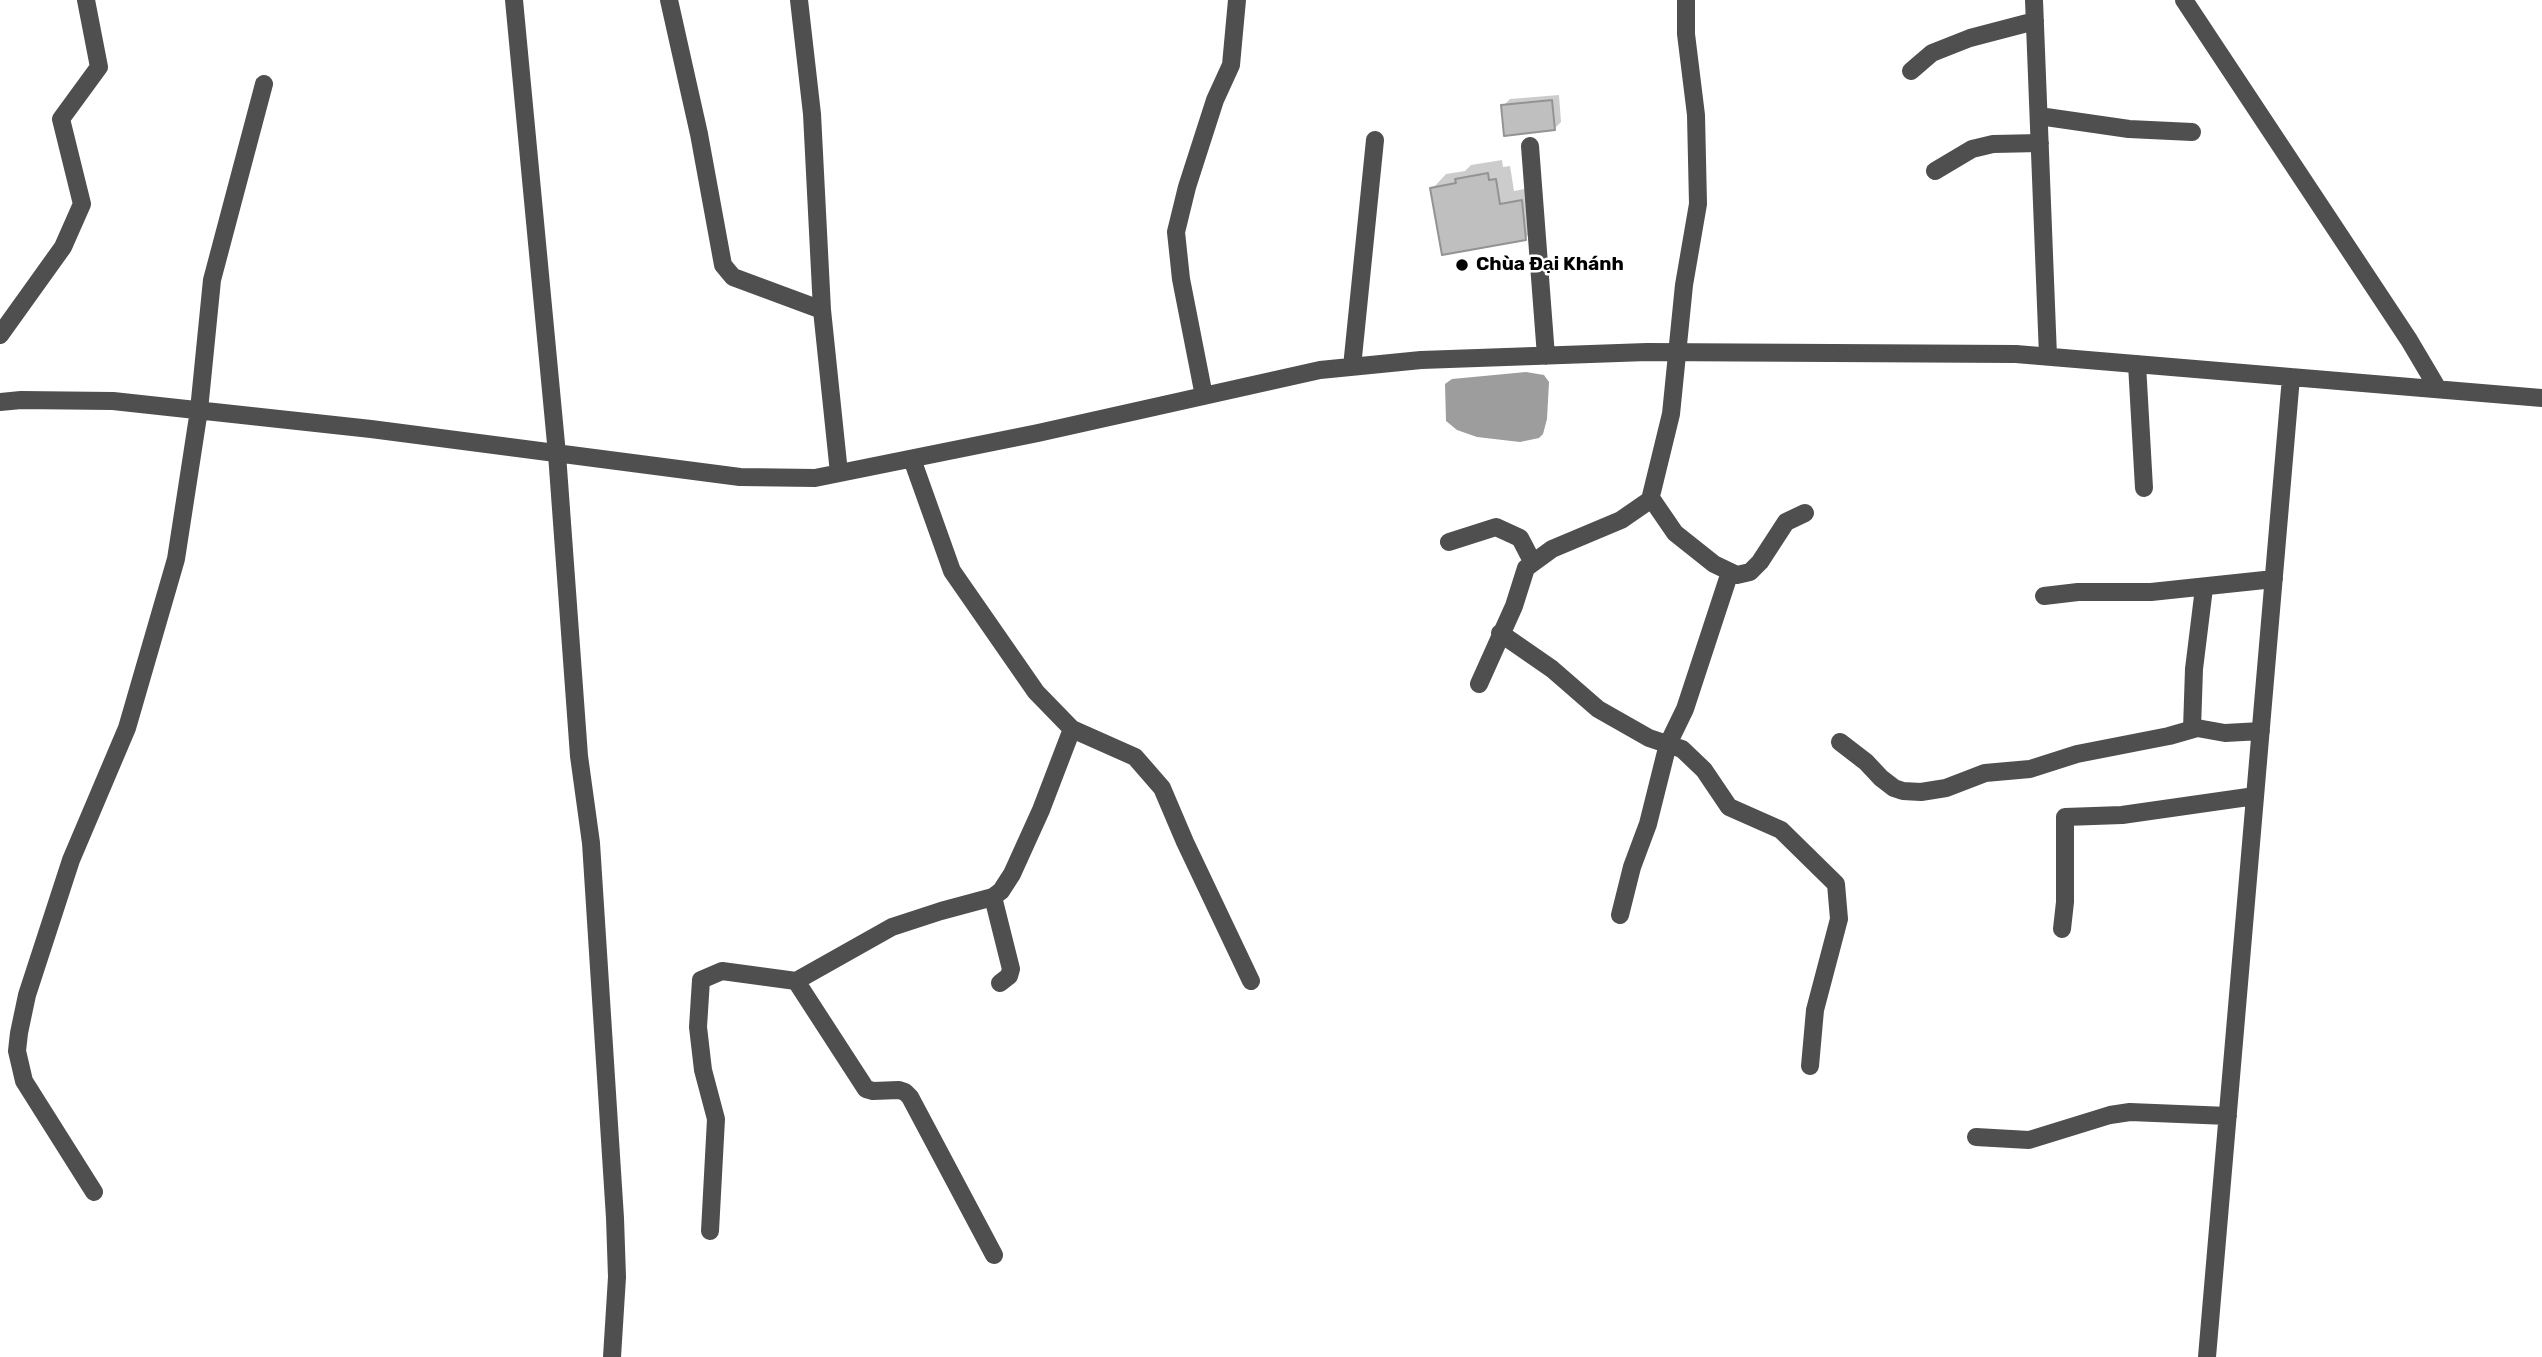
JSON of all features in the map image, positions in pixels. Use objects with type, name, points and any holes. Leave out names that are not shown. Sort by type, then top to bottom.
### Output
[{"type":"street","points":[[0,335],[63,247],[82,204],[61,119],[99,67],[86,0]]},
{"type":"street","points":[[514,0],[557,454],[579,755],[591,843],[615,1218],[617,1277],[612,1357]]},
{"type":"street","points":[[669,0],[699,134],[723,265],[733,277],[822,310]]},
{"type":"street","points":[[799,0],[813,114],[822,310],[839,473]]},
{"type":"street","points":[[1204,396],[1181,279],[1177,232],[1187,187],[1215,100],[1231,65],[1237,0]]},
{"type":"street","points":[[1479,684],[1514,606],[1526,568],[1552,549],[1621,520],[1651,498],[1671,414],[1684,285],[1699,194],[1696,116],[1686,34],[1686,0]]},
{"type":"street","points":[[2034,0],[2048,356]]},
{"type":"street","points":[[2184,0],[2409,340],[2438,389]]},
{"type":"street","points":[[1911,71],[1932,53],[1970,38],[2035,21]]},
{"type":"street","points":[[94,1192],[24,1081],[17,1051],[19,1033],[27,995],[71,860],[127,728],[169,584],[180,540],[199,410],[212,280],[264,84]]},
{"type":"street","points":[[2039,116],[2129,129],[2192,132]]},
{"type":"street","points":[[1352,368],[1375,140]]},
{"type":"street","points":[[1935,171],[1972,149],[1993,144],[2040,143]]},
{"type":"street","points":[[1530,146],[1546,356]]},
{"type":"street","points":[[0,402],[113,401],[371,429],[740,477],[816,478],[1320,370],[1421,360],[1679,352],[2016,354],[2542,398]]},
{"type":"street","points":[[2137,364],[2144,488]]},
{"type":"street","points":[[2207,1357],[2291,377]]},
{"type":"street","points":[[912,458],[952,571],[1037,692],[1072,729],[1135,757],[1163,788],[1190,853],[1251,981]]},
{"type":"street","points":[[1651,498],[1675,533],[1714,564],[1737,575],[1750,572],[1760,562],[1786,522],[1805,513]]},
{"type":"street","points":[[1449,542],[1496,527],[1520,538],[1533,563]]},
{"type":"street","points":[[1620,915],[1632,867],[1648,824],[1668,744],[1685,709],[1730,572]]},
{"type":"street","points":[[2045,596],[2078,592],[2151,592],[2274,579]]},
{"type":"street","points":[[2192,729],[2194,669],[2204,588]]},
{"type":"street","points":[[1500,633],[1552,669],[1598,709],[1649,738],[1682,749],[1704,770],[1729,807],[1781,830],[1836,884],[1839,919],[1815,1010],[1810,1066]]},
{"type":"street","points":[[710,1231],[716,1119],[703,1070],[698,1027],[701,980],[722,971],[796,981],[892,927],[993,897],[1012,874],[1041,810],[1072,729]]},
{"type":"street","points":[[1840,742],[1866,761],[1894,788],[1921,792],[1946,788],[1985,774],[2030,769],[2072,756],[2192,729],[2225,733],[2261,731]]},
{"type":"street","points":[[2062,929],[2065,902],[2064,817],[2122,815],[2255,796]]},
{"type":"street","points":[[993,897],[1011,969],[1009,976],[1000,982]]},
{"type":"street","points":[[796,981],[866,1089],[898,1090],[910,1097],[994,1255]]},
{"type":"street","points":[[1976,1137],[2029,1140],[2110,1115],[2130,1112],[2228,1116]]},
{"type":"shaded area","points":[[1526,372],[1544,375],[1549,382],[1547,419],[1543,434],[1539,438],[1520,442],[1477,437],[1457,430],[1446,421],[1445,384],[1452,379]]},
{"type":"building","points":[[1552,100],[1555,130],[1504,136],[1501,105]]},
{"type":"building","points":[[1488,173],[1489,180],[1496,179],[1500,204],[1522,200],[1526,240],[1442,255],[1430,188],[1456,183],[1455,179]]},
{"type":"place","name":"Chùa Đại Khánh","points":[[1462,265]]}]
